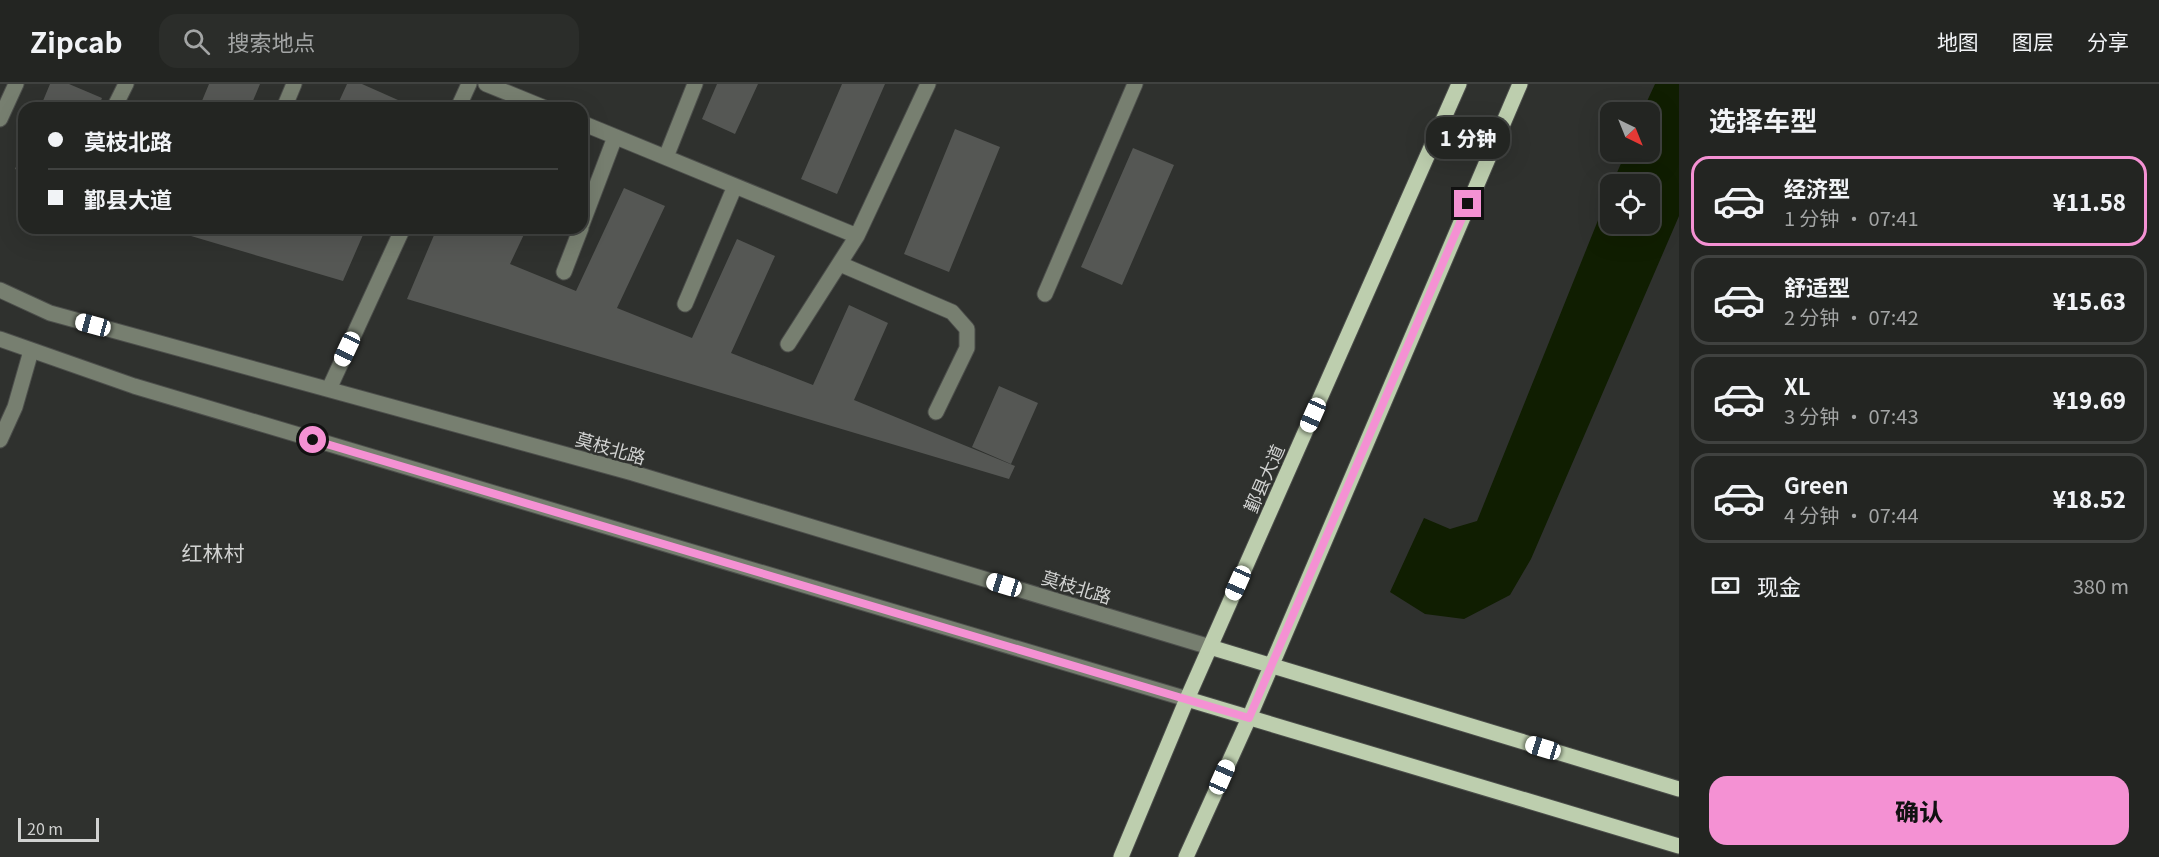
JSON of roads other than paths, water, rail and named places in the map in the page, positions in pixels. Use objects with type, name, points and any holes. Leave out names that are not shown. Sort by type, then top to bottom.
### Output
[{"type":"main road","name":"鄞县大道","points":[[1121,857],[1210,646],[1459,84]]},
{"type":"main road","points":[[1186,857],[1249,718],[1520,84]]},
{"type":"main road","points":[[1210,646],[1679,789]]},
{"type":"main road","points":[[1187,699],[1679,846]]},
{"type":"street","points":[[0,120],[16,84]]},
{"type":"street","points":[[117,102],[126,84]]},
{"type":"street","points":[[286,102],[294,84]]},
{"type":"street","points":[[461,102],[469,84]]},
{"type":"street","points":[[486,84],[530,102]]},
{"type":"street","points":[[666,157],[695,84]]},
{"type":"street","points":[[788,344],[857,236],[928,84]]},
{"type":"street","points":[[1045,294],[1135,84]]},
{"type":"street","points":[[588,126],[857,236]]},
{"type":"street","points":[[588,208],[615,137]]},
{"type":"street","points":[[685,304],[735,186]]},
{"type":"street","points":[[329,389],[400,234]]},
{"type":"street","points":[[564,272],[578,234]]},
{"type":"street","points":[[840,264],[952,312],[967,329],[967,348],[936,412]]},
{"type":"street","name":"莫枝北路","points":[[0,290],[50,313],[633,473],[1210,646]]},
{"type":"street","points":[[0,339],[145,390],[1187,699]]},
{"type":"street","points":[[0,440],[15,407],[31,351]]},
{"type":"district","name":"红林村","points":[[213,552]]}]
